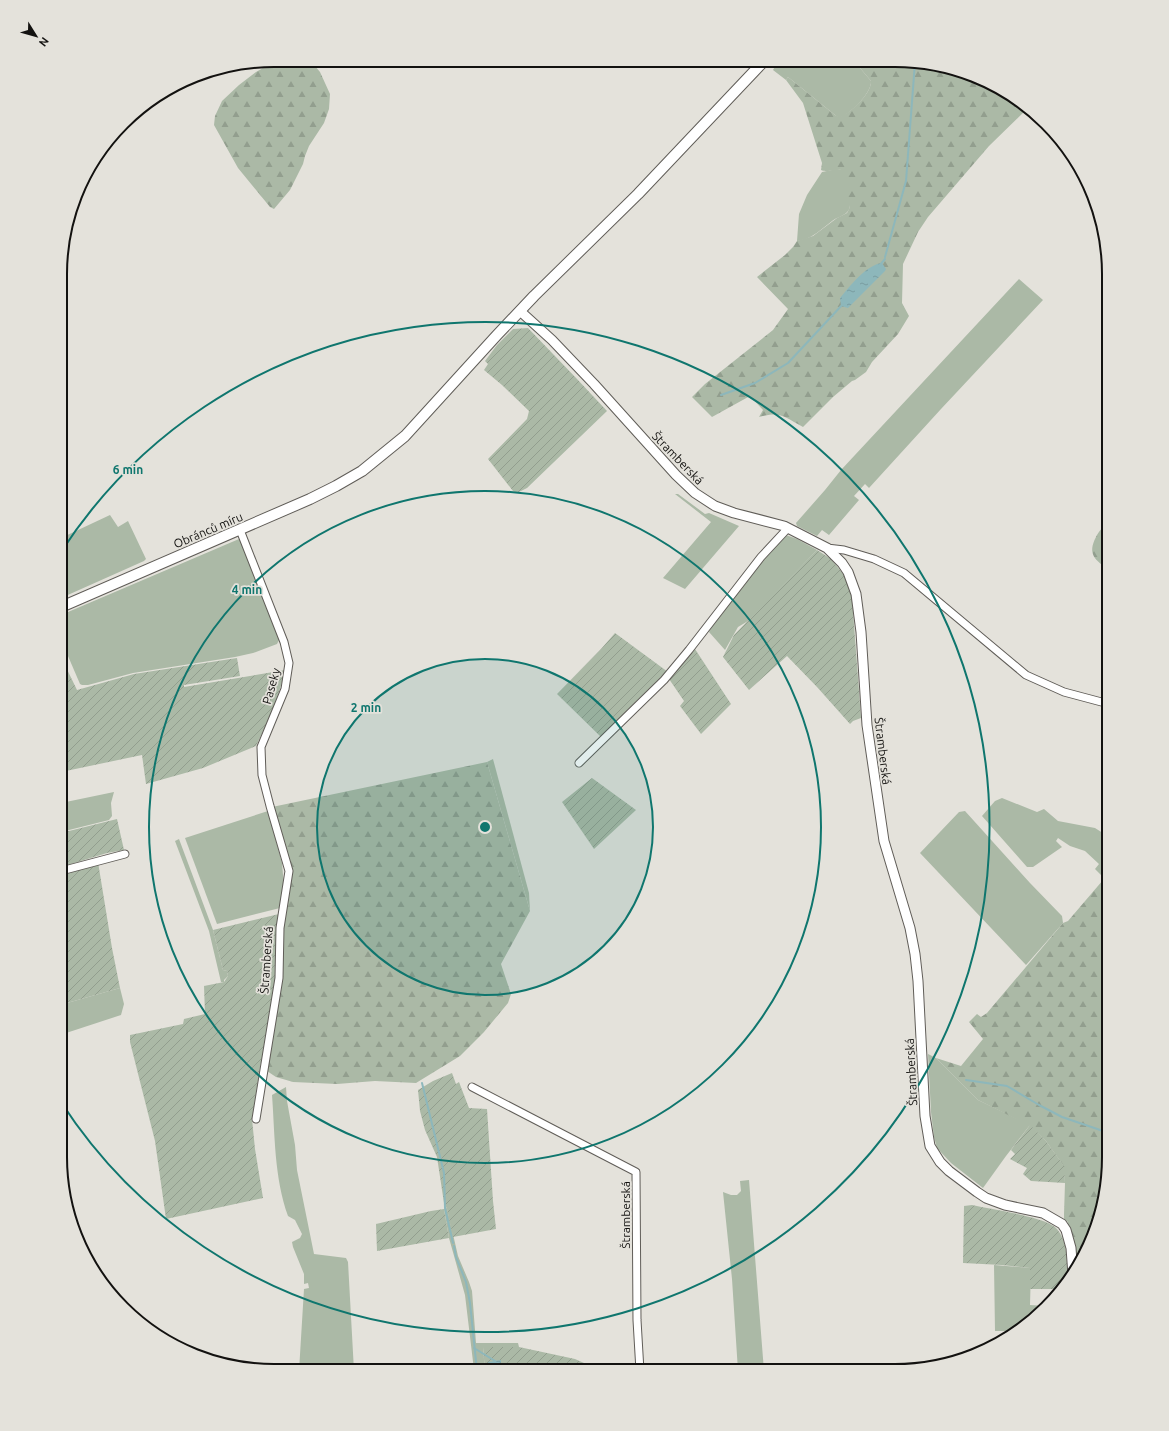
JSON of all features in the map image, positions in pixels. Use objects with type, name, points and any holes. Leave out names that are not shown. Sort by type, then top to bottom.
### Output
[{"type":"main road","name":"Obránců míru","points":[[67,604],[310,499],[362,471],[404,436],[520,311],[638,194],[758,67]]},
{"type":"street","name":"Štramberská","points":[[520,311],[564,352],[670,469],[695,493],[722,509],[788,528],[826,548],[842,563],[848,572],[856,594],[867,724],[884,841],[910,928],[915,954],[918,981],[925,1116],[930,1146],[940,1162],[962,1182],[981,1195],[1005,1205],[1043,1213],[1062,1224],[1066,1230],[1071,1248],[1072,1263]]},
{"type":"street","points":[[579,763],[664,680],[761,557],[788,528]]},
{"type":"street","name":"Paseky","points":[[240,530],[284,642],[289,663],[285,689],[261,747],[262,775],[270,806]]},
{"type":"street","points":[[826,548],[844,550],[874,559],[904,573],[1026,675],[1064,692],[1102,702]]},
{"type":"street","name":"Štramberská","points":[[256,1119],[278,984],[280,928],[289,871],[270,806]]},
{"type":"street","points":[[67,869],[125,854]]},
{"type":"street","name":"Štramberská","points":[[472,1087],[636,1172],[637,1320],[640,1364]]},
{"type":"green space","points":[[265,67],[316,67],[320,72],[330,94],[329,109],[324,123],[309,146],[303,164],[290,190],[274,209],[270,207],[238,168],[214,125],[215,116],[222,101],[256,72]]},
{"type":"green space","points":[[775,67],[859,67],[871,81],[868,91],[860,102],[844,116],[839,118],[788,77],[786,80],[773,70]]},
{"type":"green space","points":[[859,67],[909,67],[935,71],[962,78],[987,88],[1024,112],[989,146],[928,217],[918,232],[903,264],[902,303],[909,316],[898,334],[872,362],[866,372],[852,381],[833,397],[803,427],[778,415],[766,415],[759,417],[763,410],[750,396],[712,417],[692,397],[705,384],[773,330],[788,309],[757,277],[785,255],[797,241],[813,236],[837,218],[847,213],[850,207],[841,170],[821,170],[822,163],[803,103],[786,80],[788,77],[839,117],[849,112],[860,102],[870,86],[871,81]],"holes":[[[865,290],[848,307],[840,298]]]},
{"type":"green space","points":[[837,169],[842,170],[850,203],[849,209],[845,214],[835,219],[817,233],[808,238],[797,241],[799,214],[807,195],[822,172]]},
{"type":"green space","points":[[1019,279],[1043,300],[869,488],[865,484],[854,496],[859,500],[829,535],[822,530],[817,536],[797,526],[796,523],[841,470]]},
{"type":"green space","points":[[528,328],[607,411],[527,488],[517,493],[513,491],[488,459],[527,419],[529,411],[484,370],[488,364],[485,361],[497,345],[513,329]]},
{"type":"green space","points":[[675,494],[678,494],[705,514],[709,513],[739,526],[685,589],[663,578],[711,522]]},
{"type":"green space","points":[[110,515],[118,527],[128,521],[146,559],[67,595],[67,535]]},
{"type":"green space","points":[[1102,528],[1102,565],[1096,560],[1092,552],[1093,543]]},
{"type":"green space","points":[[786,535],[817,550],[748,621],[738,627],[725,650],[709,632],[714,622],[765,556]]},
{"type":"green space","points":[[239,539],[241,540],[280,638],[277,644],[253,653],[133,673],[88,685],[82,685],[80,684],[67,654],[67,612]]},
{"type":"green space","points":[[817,550],[831,559],[844,575],[852,598],[861,718],[850,724],[787,656],[749,690],[723,657],[734,635]]},
{"type":"green space","points":[[615,633],[668,672],[601,737],[557,694]]},
{"type":"green space","points":[[695,649],[731,704],[701,734],[680,706],[684,701],[669,679]]},
{"type":"green space","points":[[237,658],[240,676],[184,685],[184,687],[285,670],[283,680],[269,718],[256,746],[203,768],[146,784],[142,755],[67,771],[67,669],[77,690],[134,674]]},
{"type":"green space","points":[[493,759],[529,893],[530,911],[487,762]]},
{"type":"green space","points":[[487,762],[530,911],[501,964],[511,994],[508,1003],[484,1032],[460,1056],[416,1083],[375,1081],[337,1084],[293,1082],[276,1077],[267,1071],[283,929],[292,872],[272,807]]},
{"type":"green space","points":[[592,778],[636,810],[594,849],[562,802]]},
{"type":"green space","points":[[114,792],[111,803],[112,816],[109,820],[67,830],[67,802]]},
{"type":"green space","points":[[1002,798],[1037,812],[1044,809],[1058,821],[1095,828],[1102,832],[1102,876],[1095,869],[1099,864],[1085,851],[1070,846],[1058,838],[1056,841],[1062,847],[1033,867],[1027,867],[982,816],[995,801]]},
{"type":"green space","points":[[268,811],[282,863],[284,887],[280,908],[217,924],[185,838]]},
{"type":"green space","points":[[965,811],[1062,916],[1063,923],[1026,965],[920,853],[959,812]]},
{"type":"green space","points":[[117,819],[124,850],[107,853],[67,865],[67,832]]},
{"type":"green space","points":[[179,839],[213,930],[223,970],[227,971],[228,976],[224,982],[221,982],[209,931],[175,841]]},
{"type":"green space","points":[[98,862],[120,988],[67,1003],[67,871]]},
{"type":"green space","points":[[1102,881],[1102,1171],[1095,1211],[1081,1249],[1076,1256],[1074,1242],[1067,1226],[1068,1222],[1064,1219],[1065,1183],[1063,1165],[1046,1141],[1030,1126],[978,1100],[936,1058],[961,1066],[983,1039],[969,1022],[977,1014],[981,1017],[987,1013],[1063,923],[1068,921]]},
{"type":"green space","points":[[279,914],[277,970],[271,1016],[260,1067],[252,1119],[263,1198],[166,1219],[155,1141],[130,1042],[130,1035],[183,1024],[184,1019],[205,1014],[204,986],[224,982],[228,976],[227,971],[223,970],[213,930]]},
{"type":"green space","points":[[120,988],[124,1004],[121,1015],[67,1033],[67,1003]]},
{"type":"green space","points":[[928,1054],[936,1058],[978,1100],[1030,1125],[983,1188],[951,1163],[937,1148],[931,1112]]},
{"type":"green space","points":[[452,1073],[456,1084],[459,1082],[469,1108],[487,1109],[496,1229],[453,1237],[447,1209],[444,1203],[437,1157],[425,1130],[420,1111],[418,1090],[433,1081]]},
{"type":"green space","points":[[286,1087],[295,1145],[297,1170],[314,1254],[346,1258],[348,1262],[354,1364],[299,1364],[304,1289],[309,1288],[308,1283],[304,1284],[304,1274],[292,1242],[300,1238],[302,1234],[295,1220],[288,1216],[280,1186],[276,1156],[272,1095]]},
{"type":"green space","points":[[1030,1125],[1046,1141],[1064,1166],[1065,1183],[1031,1181],[1023,1174],[1027,1168],[1010,1159],[1015,1154],[1011,1150]]},
{"type":"green space","points":[[749,1180],[763,1364],[738,1364],[732,1279],[723,1192],[731,1195],[737,1195],[741,1191],[740,1181]]},
{"type":"green space","points":[[972,1205],[1031,1217],[1057,1229],[1064,1241],[1067,1272],[1054,1289],[1030,1289],[1030,1268],[963,1263],[964,1206]]},
{"type":"green space","points":[[447,1208],[458,1256],[472,1291],[476,1343],[518,1343],[519,1347],[483,1347],[484,1364],[473,1364],[465,1295],[449,1238],[444,1209]]},
{"type":"green space","points":[[444,1209],[449,1238],[377,1251],[376,1224]]},
{"type":"green space","points":[[994,1265],[1031,1268],[1030,1305],[1038,1306],[1010,1329],[1007,1331],[995,1331]]},
{"type":"green space","points":[[483,1347],[519,1347],[575,1359],[586,1364],[484,1364]]},
{"type":"water","points":[[882,263],[886,269],[885,271],[848,308],[841,306],[840,298],[853,282],[870,268]]},
{"type":"water","points":[[501,1360],[501,1364],[489,1364],[488,1362]]},
{"type":"waterway","points":[[885,257],[906,181],[915,68]]},
{"type":"waterway","points":[[880,265],[885,259]]},
{"type":"waterway","points":[[721,395],[755,383],[788,363],[843,304]]},
{"type":"waterway","points":[[966,1080],[1007,1086],[1062,1117],[1102,1131]]},
{"type":"waterway","points":[[422,1083],[444,1173],[445,1208],[453,1243]]},
{"type":"waterway","points":[[454,1246],[456,1257],[466,1282],[470,1303],[476,1364]]},
{"type":"waterway","points":[[474,1348],[496,1363]]}]
